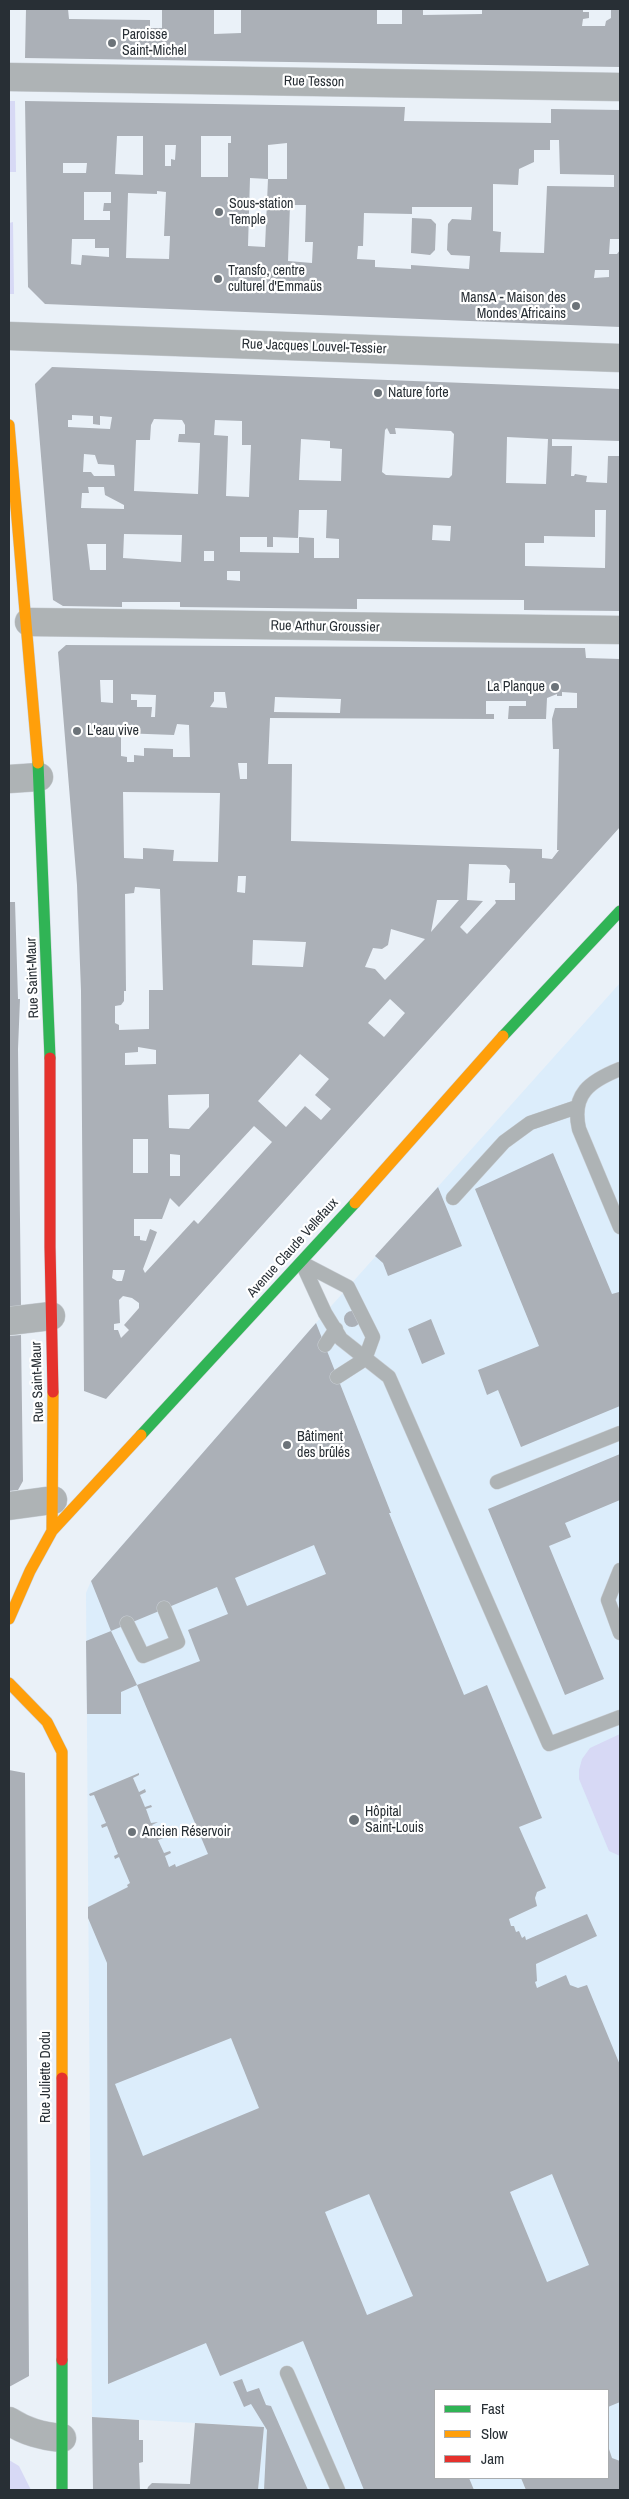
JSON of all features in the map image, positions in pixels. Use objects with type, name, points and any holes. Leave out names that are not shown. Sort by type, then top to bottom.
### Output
[{"type":"street","name":"Rue Tesson","points":[[9,77],[620,87]]},
{"type":"street","name":"Rue Jacques Louvel-Tessier","points":[[9,336],[620,358]]},
{"type":"street","name":"Rue Saint-Maur","points":[[9,425],[29,622],[39,777],[49,1004],[51,1316],[55,1450],[52,1531]]},
{"type":"street","name":"Rue Arthur Groussier","points":[[29,622],[620,630]]},
{"type":"street","points":[[9,779],[39,777]]},
{"type":"street","name":"Avenue Claude Vellefaux","points":[[9,1619],[30,1571],[52,1531],[302,1263],[472,1070],[620,911]]},
{"type":"street","points":[[9,1321],[51,1316]]},
{"type":"street","points":[[9,1506],[53,1500]]},
{"type":"street","name":"Rue Juliette Dodu","points":[[9,1683],[46,1719],[57,1737],[62,1752],[62,2490]]},
{"type":"street","points":[[9,2421],[21,2429],[44,2437],[62,2438]]},
{"type":"lane","points":[[620,1069],[588,1086],[577,1107],[576,1118],[620,1227]]},
{"type":"lane","points":[[453,1198],[504,1142],[517,1132],[530,1123],[577,1107]]},
{"type":"lane","points":[[302,1263],[341,1339],[389,1377],[549,1744],[620,1718]]},
{"type":"lane","points":[[302,1263],[348,1287],[373,1337],[365,1359],[337,1377]]},
{"type":"lane","points":[[325,1345],[336,1330]]},
{"type":"lane","points":[[497,1482],[620,1433]]},
{"type":"lane","points":[[620,1570],[608,1600],[620,1633]]},
{"type":"lane","points":[[127,1623],[142,1656],[178,1642],[164,1608]]},
{"type":"lane","points":[[287,2373],[338,2490]]},
{"type":"shaded area","points":[[9,101],[15,101],[16,172],[9,172]]},
{"type":"shaded area","points":[[13,222],[14,294],[9,294],[9,223]]},
{"type":"shaded area","name":"Hôpital Saint-Louis","points":[[620,983],[620,2490],[258,2490],[264,2427],[92,2417],[86,1593],[91,1581],[316,1323]]},
{"type":"shaded area","points":[[620,1734],[620,1856],[609,1851],[579,1779],[579,1770],[582,1759],[590,1748]]},
{"type":"shaded area","points":[[9,2460],[19,2466],[31,2490],[9,2490]]},
{"type":"building","points":[[26,9],[68,9],[69,19],[150,20],[150,28],[162,28],[162,9],[214,9],[214,34],[241,33],[241,9],[377,9],[377,24],[402,24],[402,9],[423,9],[423,15],[482,14],[482,9],[583,9],[583,12],[589,12],[589,18],[583,19],[582,26],[605,26],[606,21],[611,18],[611,9],[620,9],[620,67],[25,58]]},
{"type":"building","points":[[25,101],[405,107],[404,121],[551,123],[551,109],[620,110],[620,239],[610,239],[609,254],[617,254],[620,250],[620,327],[45,304],[28,287]],"holes":[[[117,136],[143,136],[143,175],[115,174]],[[201,136],[231,136],[231,143],[228,143],[228,177],[201,177]],[[550,140],[559,140],[560,174],[614,175],[614,187],[547,186],[544,253],[500,252],[501,232],[493,231],[493,184],[518,185],[519,169],[534,162],[534,150],[550,150]],[[287,143],[287,179],[268,179],[268,145]],[[165,145],[176,145],[175,160],[171,159],[171,166],[165,166]],[[63,163],[87,163],[86,173],[63,173]],[[250,178],[268,179],[265,247],[248,246]],[[157,191],[166,192],[164,236],[170,236],[169,259],[126,258],[128,193],[157,194]],[[84,192],[111,192],[111,203],[104,203],[103,211],[110,211],[110,220],[84,220]],[[290,205],[306,205],[305,242],[313,242],[312,263],[288,261]],[[412,207],[472,207],[471,220],[452,219],[448,224],[447,250],[451,255],[470,256],[469,269],[411,265],[411,269],[375,267],[375,260],[357,259],[358,246],[363,246],[364,213],[412,214]],[[72,239],[95,239],[95,248],[109,248],[109,257],[82,255],[81,265],[71,264]],[[595,270],[609,270],[609,277],[594,278]]]},
{"type":"building","points":[[412,218],[431,219],[436,224],[435,250],[430,255],[411,253]]},
{"type":"building","points":[[52,367],[620,389],[620,441],[552,439],[552,446],[572,446],[571,476],[575,474],[587,476],[586,482],[607,483],[608,456],[620,456],[620,611],[524,610],[524,600],[357,599],[357,609],[180,607],[180,602],[122,602],[122,607],[63,606],[53,600],[35,384]],"holes":[[[72,415],[93,416],[93,424],[100,425],[100,416],[112,417],[110,429],[68,427],[68,420],[72,420]],[[154,419],[182,420],[185,425],[185,434],[179,434],[178,442],[200,443],[198,494],[134,491],[136,440],[150,440],[151,425]],[[215,420],[242,421],[242,445],[251,445],[249,497],[226,496],[228,436],[214,435]],[[387,428],[390,434],[396,434],[395,428],[451,431],[454,434],[452,475],[449,478],[386,475],[382,472],[385,430]],[[507,437],[548,439],[546,484],[506,483]],[[301,439],[330,441],[330,448],[342,449],[341,481],[299,480]],[[84,454],[95,455],[98,464],[114,465],[115,476],[94,476],[91,472],[83,472]],[[88,487],[104,487],[105,495],[124,505],[124,509],[81,508],[82,493],[89,493]],[[299,510],[327,510],[326,538],[339,539],[339,558],[314,558],[314,538],[299,537],[299,553],[240,552],[240,537],[267,537],[267,547],[273,547],[273,537],[298,538]],[[595,510],[606,510],[605,568],[525,566],[525,543],[544,543],[544,536],[595,537]],[[433,525],[451,526],[450,541],[432,540]],[[124,534],[182,535],[181,562],[123,558]],[[87,544],[106,544],[106,570],[90,570]],[[204,551],[214,551],[214,561],[204,561]],[[227,571],[240,571],[240,581],[227,580]]]},
{"type":"building","points":[[66,645],[585,648],[586,658],[620,659],[620,827],[106,1399],[84,1391],[81,991],[77,885],[58,652]],"holes":[[[100,680],[113,680],[113,703],[101,702]],[[214,692],[225,692],[227,708],[210,707],[214,701]],[[562,692],[577,693],[577,708],[555,708],[552,719],[553,749],[559,749],[557,850],[559,850],[552,859],[542,858],[542,849],[291,841],[292,764],[268,764],[270,718],[494,719],[494,714],[486,714],[486,701],[526,701],[526,706],[509,706],[508,719],[546,719],[547,698],[557,694],[557,696],[562,696]],[[131,694],[156,695],[155,717],[151,717],[152,707],[137,707],[137,700],[131,700]],[[275,697],[341,699],[340,713],[274,712]],[[177,724],[189,725],[190,757],[173,757],[173,749],[144,748],[144,756],[134,755],[134,762],[127,762],[127,757],[121,756],[121,733],[174,735]],[[238,763],[247,763],[247,779],[240,779]],[[123,792],[220,793],[218,862],[173,861],[174,850],[143,848],[143,859],[124,858]],[[469,864],[506,865],[510,870],[509,883],[515,883],[515,900],[495,900],[496,903],[467,934],[460,927],[483,901],[467,900]],[[238,876],[246,876],[245,893],[237,892]],[[135,887],[160,889],[163,990],[149,990],[149,1029],[119,1030],[119,1025],[115,1023],[115,1006],[121,1005],[124,1001],[124,991],[126,991],[125,894],[134,893]],[[437,900],[459,900],[431,932]],[[391,929],[425,939],[385,980],[375,969],[365,967],[373,948],[382,949],[388,945]],[[253,940],[306,942],[303,967],[252,965]],[[390,999],[405,1013],[384,1037],[368,1023]],[[138,1047],[156,1050],[156,1064],[125,1065],[125,1053],[138,1052]],[[300,1054],[329,1079],[315,1095],[331,1109],[321,1120],[305,1106],[286,1127],[258,1101]],[[209,1094],[209,1107],[189,1129],[169,1128],[168,1095]],[[254,1126],[272,1142],[198,1224],[194,1220],[145,1273],[143,1269],[157,1232],[150,1229],[146,1241],[140,1240],[140,1236],[134,1236],[134,1219],[162,1219],[170,1198],[179,1207]],[[133,1139],[148,1139],[148,1173],[133,1173]],[[170,1154],[180,1155],[180,1176],[170,1176]],[[113,1270],[125,1270],[122,1281],[112,1278]],[[123,1296],[132,1298],[139,1303],[139,1308],[124,1325],[129,1330],[121,1338],[118,1330],[114,1330],[114,1324],[120,1323],[119,1300]]]},
{"type":"building","points":[[9,902],[15,902],[18,999],[20,999],[18,1049],[21,1306],[9,1307]]},
{"type":"building","points":[[553,1153],[612,1294],[619,1292],[620,1295],[620,1406],[521,1447],[498,1390],[487,1395],[478,1370],[539,1346],[475,1189]]},
{"type":"building","points":[[438,1187],[462,1246],[388,1276],[383,1263],[375,1256]]},
{"type":"building","points":[[349,1311],[355,1311],[360,1316],[358,1325],[349,1327],[344,1322],[344,1316]]},
{"type":"building","points":[[431,1319],[445,1354],[422,1364],[408,1329]]},
{"type":"building","name":"Hôpital Saint-Louis","points":[[316,1323],[391,1513],[389,1513],[464,1695],[487,1685],[542,1818],[519,1827],[546,1888],[537,1892],[535,1898],[537,1906],[509,1919],[511,1926],[514,1926],[516,1932],[519,1931],[522,1938],[525,1936],[526,1940],[587,1914],[597,1936],[536,1964],[537,1981],[535,1982],[537,1988],[566,1975],[570,1985],[578,1988],[587,1985],[620,2065],[620,2402],[609,2407],[609,2389],[434,2389],[434,2479],[469,2479],[474,2490],[364,2490],[303,2341],[220,2376],[206,2343],[108,2384],[107,1963],[88,1918],[88,1907],[128,1887],[127,1885],[130,1883],[119,1857],[115,1859],[114,1856],[118,1854],[107,1826],[102,1828],[101,1825],[106,1823],[94,1795],[90,1796],[89,1794],[139,1773],[139,1775],[133,1778],[139,1792],[145,1789],[146,1792],[140,1795],[145,1807],[151,1805],[152,1807],[146,1809],[151,1823],[158,1822],[152,1825],[158,1838],[163,1836],[164,1838],[158,1840],[164,1853],[170,1851],[171,1853],[165,1856],[169,1867],[175,1864],[176,1867],[208,1854],[137,1685],[200,1661],[188,1630],[228,1614],[217,1587],[111,1631],[91,1581]],"holes":[[[314,1545],[326,1574],[247,1606],[235,1578]],[[231,2038],[259,2108],[143,2156],[115,2084]],[[552,2174],[589,2265],[547,2282],[510,2192]],[[369,2194],[413,2296],[367,2315],[325,2212]]]},
{"type":"building","points":[[21,1335],[23,1481],[18,1490],[9,1491],[9,1336]]},
{"type":"building","points":[[620,1454],[620,1500],[565,1523],[571,1537],[549,1546],[604,1679],[565,1695],[488,1509]]},
{"type":"building","points":[[111,1631],[137,1685],[121,1692],[121,1714],[87,1714],[86,1641]]},
{"type":"building","points":[[9,1770],[25,1773],[29,2376],[9,2387]]},
{"type":"building","points":[[242,2379],[247,2392],[259,2388],[266,2405],[271,2406],[308,2490],[264,2490],[267,2430],[251,2404],[244,2407],[233,2382]]},
{"type":"building","points":[[92,2417],[139,2420],[139,2440],[143,2440],[143,2462],[139,2463],[140,2490],[93,2490]]},
{"type":"building","points":[[195,2423],[264,2427],[258,2490],[147,2490],[152,2483],[190,2484]]},
{"type":"building","points":[[609,2449],[612,2458],[620,2461],[620,2490],[526,2490],[521,2479],[609,2479]]},
{"type":"traffic: fast","points":[[38,763],[50,1058]]},
{"type":"traffic: fast","points":[[503,1036],[620,911]]},
{"type":"traffic: fast","points":[[141,1435],[355,1203]]},
{"type":"traffic: fast","points":[[62,2360],[62,2490]]},
{"type":"traffic: slow","points":[[9,425],[38,763]]},
{"type":"traffic: slow","points":[[355,1203],[503,1036]]},
{"type":"traffic: slow","points":[[52,1531],[53,1392]]},
{"type":"traffic: slow","points":[[9,1619],[30,1571],[52,1531],[141,1435]]},
{"type":"traffic: slow","points":[[9,1683],[47,1722],[62,1752],[62,2078]]},
{"type":"traffic: jam","points":[[50,1058],[50,1247],[53,1392]]},
{"type":"traffic: jam","points":[[62,2078],[62,2360]]},
{"type":"place","name":"Paroisse Saint-Michel","points":[[112,43]]},
{"type":"place","name":"Sous-station Temple","points":[[219,212]]},
{"type":"place","name":"Transfo, centre culturel d'Emmaüs","points":[[218,279]]},
{"type":"place","name":"MansA - Maison des Mondes Africains","points":[[576,306]]},
{"type":"place","name":"Nature forte","points":[[378,393]]},
{"type":"place","name":"La Planque","points":[[555,687]]},
{"type":"place","name":"L'eau vive","points":[[77,731]]},
{"type":"place","name":"Bâtiment des brûlés","points":[[287,1445]]},
{"type":"place","name":"Hôpital Saint-Louis","points":[[354,1820]]},
{"type":"place","name":"Ancien Réservoir","points":[[132,1832]]}]
